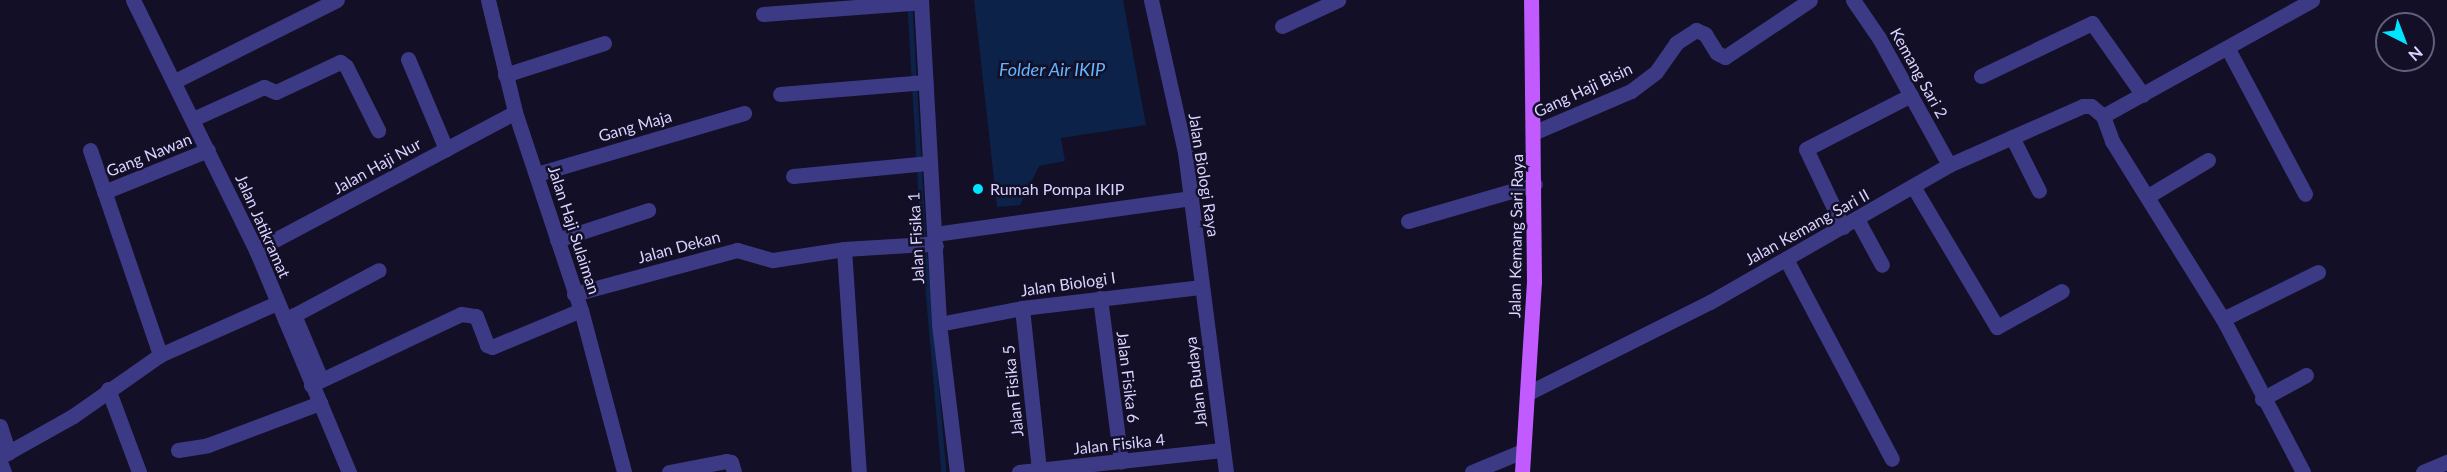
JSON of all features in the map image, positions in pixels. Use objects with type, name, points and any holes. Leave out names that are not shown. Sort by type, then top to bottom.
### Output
[{"type":"main road","name":"Jalan Kemang Sari Raya","points":[[1522,472],[1528,393],[1535,184],[1531,0]]},
{"type":"street","name":"Jalan Jatikramat","points":[[133,0],[176,81],[256,250],[277,303],[289,318],[344,470]]},
{"type":"street","points":[[176,81],[337,0]]},
{"type":"street","name":"Jalan Haji Sulaiman","points":[[488,0],[515,112],[581,310],[624,472]]},
{"type":"street","name":"Jalan Biologi Raya","points":[[1151,0],[1185,152],[1202,287]]},
{"type":"street","points":[[1282,26],[1338,0]]},
{"type":"street","name":"Gang Haji Bisin","points":[[1535,132],[1631,91],[1656,72],[1676,43],[1696,30],[1705,34],[1717,53],[1725,57],[1809,0]]},
{"type":"street","name":"Kemang Sari 2","points":[[1853,0],[1911,95],[1949,165]]},
{"type":"street","points":[[2302,472],[2274,413],[2262,399],[2223,319],[2112,141],[2103,116],[2228,49],[2312,0]]},
{"type":"street","points":[[763,14],[914,1]]},
{"type":"street","name":"Jalan Fisika 1","points":[[914,1],[921,163],[928,242],[957,472]]},
{"type":"street","points":[[1981,76],[2092,22],[2143,95]]},
{"type":"street","points":[[506,75],[604,43]]},
{"type":"street","points":[[2228,49],[2306,194]]},
{"type":"street","points":[[408,58],[446,149]]},
{"type":"street","points":[[193,119],[264,87],[276,92],[340,62],[346,66],[378,130]]},
{"type":"street","points":[[780,94],[917,82]]},
{"type":"street","points":[[1843,227],[1806,149],[1911,95]]},
{"type":"street","name":"Jalan Kemang Sari II","points":[[1528,393],[1786,260],[1914,188],[1949,165],[2083,106],[2091,106],[2103,116]]},
{"type":"street","name":"Jalan Haji Nur","points":[[256,250],[515,112]]},
{"type":"street","name":"Gang Maja","points":[[537,174],[744,113]]},
{"type":"street","points":[[2012,137],[2039,191]]},
{"type":"street","points":[[90,150],[160,355]]},
{"type":"street","name":"Gang Nawan","points":[[104,192],[208,150]]},
{"type":"street","points":[[2148,196],[2208,160]]},
{"type":"street","points":[[793,176],[921,163]]},
{"type":"street","points":[[1408,221],[1535,184]]},
{"type":"street","points":[[1914,188],[1997,327],[2062,291]]},
{"type":"street","name":"Jalan Dekan","points":[[574,294],[737,250],[773,260],[844,249],[928,242],[1191,198]]},
{"type":"street","points":[[557,240],[648,210]]},
{"type":"street","points":[[1857,219],[1882,265]]},
{"type":"street","points":[[844,249],[860,472]]},
{"type":"street","points":[[1786,260],[1892,459]]},
{"type":"street","points":[[289,318],[379,270]]},
{"type":"street","points":[[2223,319],[2318,272]]},
{"type":"street","name":"Jalan Biologi I","points":[[939,324],[1022,308],[1202,287]]},
{"type":"street","name":"Jalan Budaya","points":[[1202,287],[1226,472]]},
{"type":"street","name":"Jalan Fisika 6","points":[[1100,298],[1130,461]]},
{"type":"street","points":[[3,457],[73,416],[108,389],[160,355],[277,303]]},
{"type":"street","name":"Jalan Fisika 5","points":[[1022,308],[1039,470]]},
{"type":"street","points":[[312,378],[461,314],[476,316],[487,345],[492,347],[581,310]]},
{"type":"street","points":[[312,378],[372,345]]},
{"type":"street","points":[[2262,399],[2306,375]]},
{"type":"street","points":[[108,389],[139,472]]},
{"type":"street","points":[[178,450],[208,445],[320,404]]},
{"type":"street","points":[[0,426],[4,472]]},
{"type":"street","name":"Jalan Fisika 4","points":[[1019,472],[1222,450]]},
{"type":"street","points":[[1472,472],[1523,451]]},
{"type":"street","points":[[669,472],[726,460],[731,462],[734,472]]},
{"type":"street","points":[[2423,472],[2447,462]]},
{"type":"water","name":"Folder Air IKIP","points":[[974,0],[1123,0],[1146,125],[1061,138],[1065,161],[1039,166],[1020,205],[997,207]]},
{"type":"waterway","points":[[910,6],[923,233],[944,472]]},
{"type":"place","name":"Rumah Pompa IKIP","points":[[978,189]]}]
